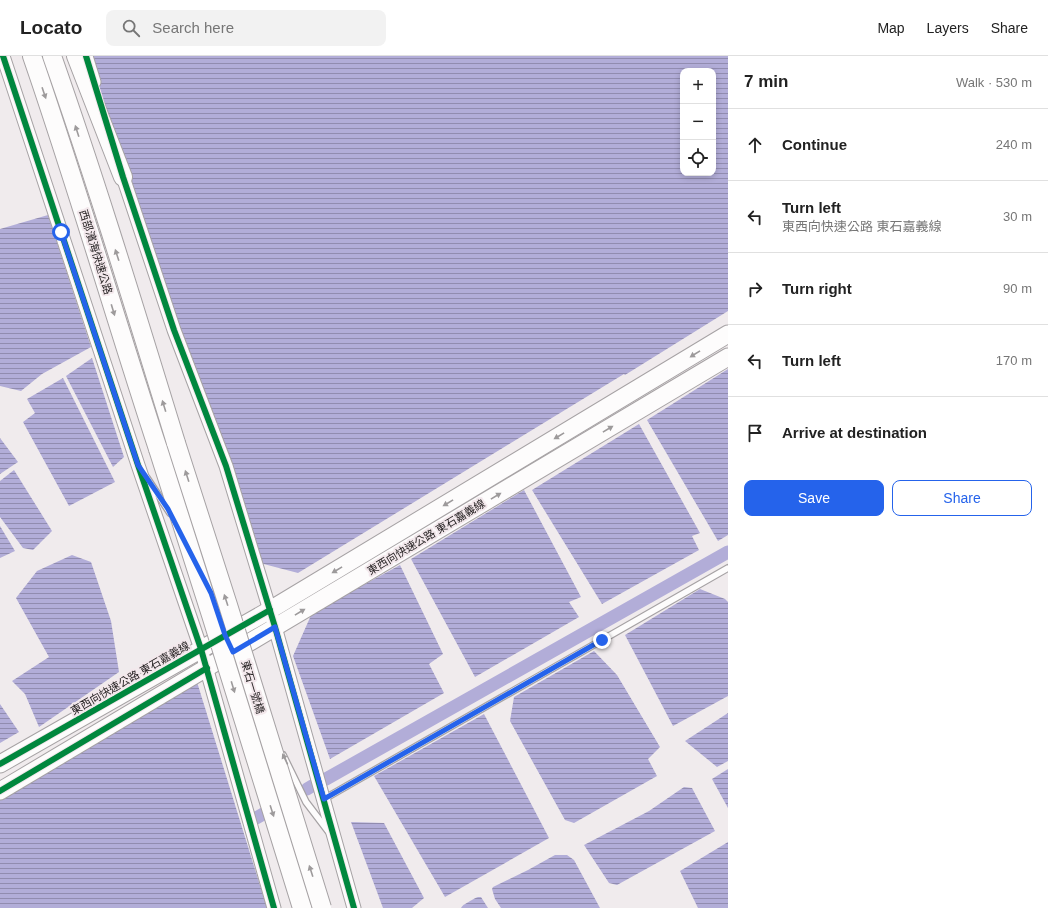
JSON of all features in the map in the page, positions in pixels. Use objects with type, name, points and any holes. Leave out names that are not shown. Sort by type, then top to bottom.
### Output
[{"type":"highway","name":"西部濱海快速公路","points":[[32,56],[90,232],[158,449]]},
{"type":"highway","name":"西部濱海快速公路","points":[[52,56],[77,128],[176,443]]},
{"type":"highway","points":[[76,56],[123,177]]},
{"type":"highway","name":"東石一號橋","points":[[176,443],[226,597],[322,908]]},
{"type":"highway","name":"東石一號橋","points":[[158,449],[302,908]]},
{"type":"main road","name":"東西向快速公路 東石嘉義線","points":[[0,791],[207,668],[231,641],[270,610],[728,334]]},
{"type":"main road","name":"東西向快速公路 東石嘉義線","points":[[0,764],[201,649],[275,627],[728,357]]},
{"type":"street","points":[[3,56],[138,465],[201,649],[274,908]]},
{"type":"street","points":[[86,56],[123,177],[174,330],[226,466],[275,627],[354,908]]},
{"type":"lane","points":[[138,465],[172,516]]},
{"type":"lane","points":[[176,523],[208,586]]},
{"type":"lane","points":[[324,799],[728,568]]},
{"type":"lane","points":[[231,641],[277,744]]},
{"type":"lane","points":[[280,750],[306,802],[335,839]]},
{"type":"shaded area","points":[[89,56],[728,56],[728,311],[298,573],[256,562]]},
{"type":"shaded area","points":[[48,215],[91,347],[42,374],[21,391],[0,386],[0,229]]},
{"type":"shaded area","points":[[92,358],[124,457],[113,467],[66,376]]},
{"type":"shaded area","points":[[728,369],[728,535],[718,541],[647,420]]},
{"type":"shaded area","points":[[63,378],[115,482],[69,506],[23,422],[35,413],[27,399]]},
{"type":"shaded area","points":[[639,424],[700,533],[692,536],[699,550],[602,604],[532,490]]},
{"type":"shaded area","points":[[0,438],[18,462],[0,474]]},
{"type":"shaded area","points":[[14,470],[52,531],[33,550],[23,548],[0,517],[0,481]]},
{"type":"shaded area","points":[[524,490],[581,597],[569,602],[579,617],[475,677],[411,559]]},
{"type":"shaded area","points":[[0,526],[15,551],[0,558]]},
{"type":"shaded area","points":[[72,555],[91,562],[111,621],[119,672],[39,727],[25,694],[12,681],[49,657],[16,598],[37,571]]},
{"type":"shaded area","points":[[400,565],[443,654],[429,664],[444,693],[330,759],[293,656],[312,613]]},
{"type":"shaded area","points":[[700,589],[725,599],[728,602],[728,696],[673,726],[625,635]]},
{"type":"shaded area","points":[[594,651],[617,675],[660,747],[648,759],[657,776],[574,823],[565,820],[510,721],[514,697]]},
{"type":"shaded area","points":[[197,682],[267,908],[0,908],[0,794]]},
{"type":"shaded area","points":[[0,704],[19,732],[0,743]]},
{"type":"shaded area","points":[[728,713],[728,761],[717,767],[685,741]]},
{"type":"shaded area","points":[[484,714],[549,838],[445,897],[374,776]]},
{"type":"shaded area","points":[[728,769],[728,808],[712,779]]},
{"type":"shaded area","points":[[684,787],[692,788],[715,831],[617,885],[609,883],[584,845],[649,811]]},
{"type":"shaded area","points":[[351,822],[384,823],[424,898],[412,908],[383,908]]},
{"type":"shaded area","points":[[728,842],[728,908],[698,908],[680,871]]},
{"type":"shaded area","points":[[555,855],[567,855],[574,860],[600,908],[501,908],[495,899],[492,889],[493,887]]},
{"type":"shaded area","points":[[478,897],[481,897],[488,908],[461,908],[464,905]]},
{"type":"waterway","points":[[326,779],[728,552]]},
{"type":"waterway","points":[[307,789],[312,786]]},
{"type":"waterway","points":[[256,818],[279,805]]},
{"type":"cycle path","points":[[3,56],[138,465],[201,649],[274,908]]},
{"type":"cycle path","points":[[86,56],[123,177],[174,330],[226,466],[275,627],[354,908]]},
{"type":"cycle path","points":[[0,764],[270,610]]},
{"type":"cycle path","points":[[0,791],[207,668]]},
{"type":"route","points":[[61,232],[138,465],[168,509],[211,593],[225,635],[233,652],[275,627],[324,799],[602,640]]}]
